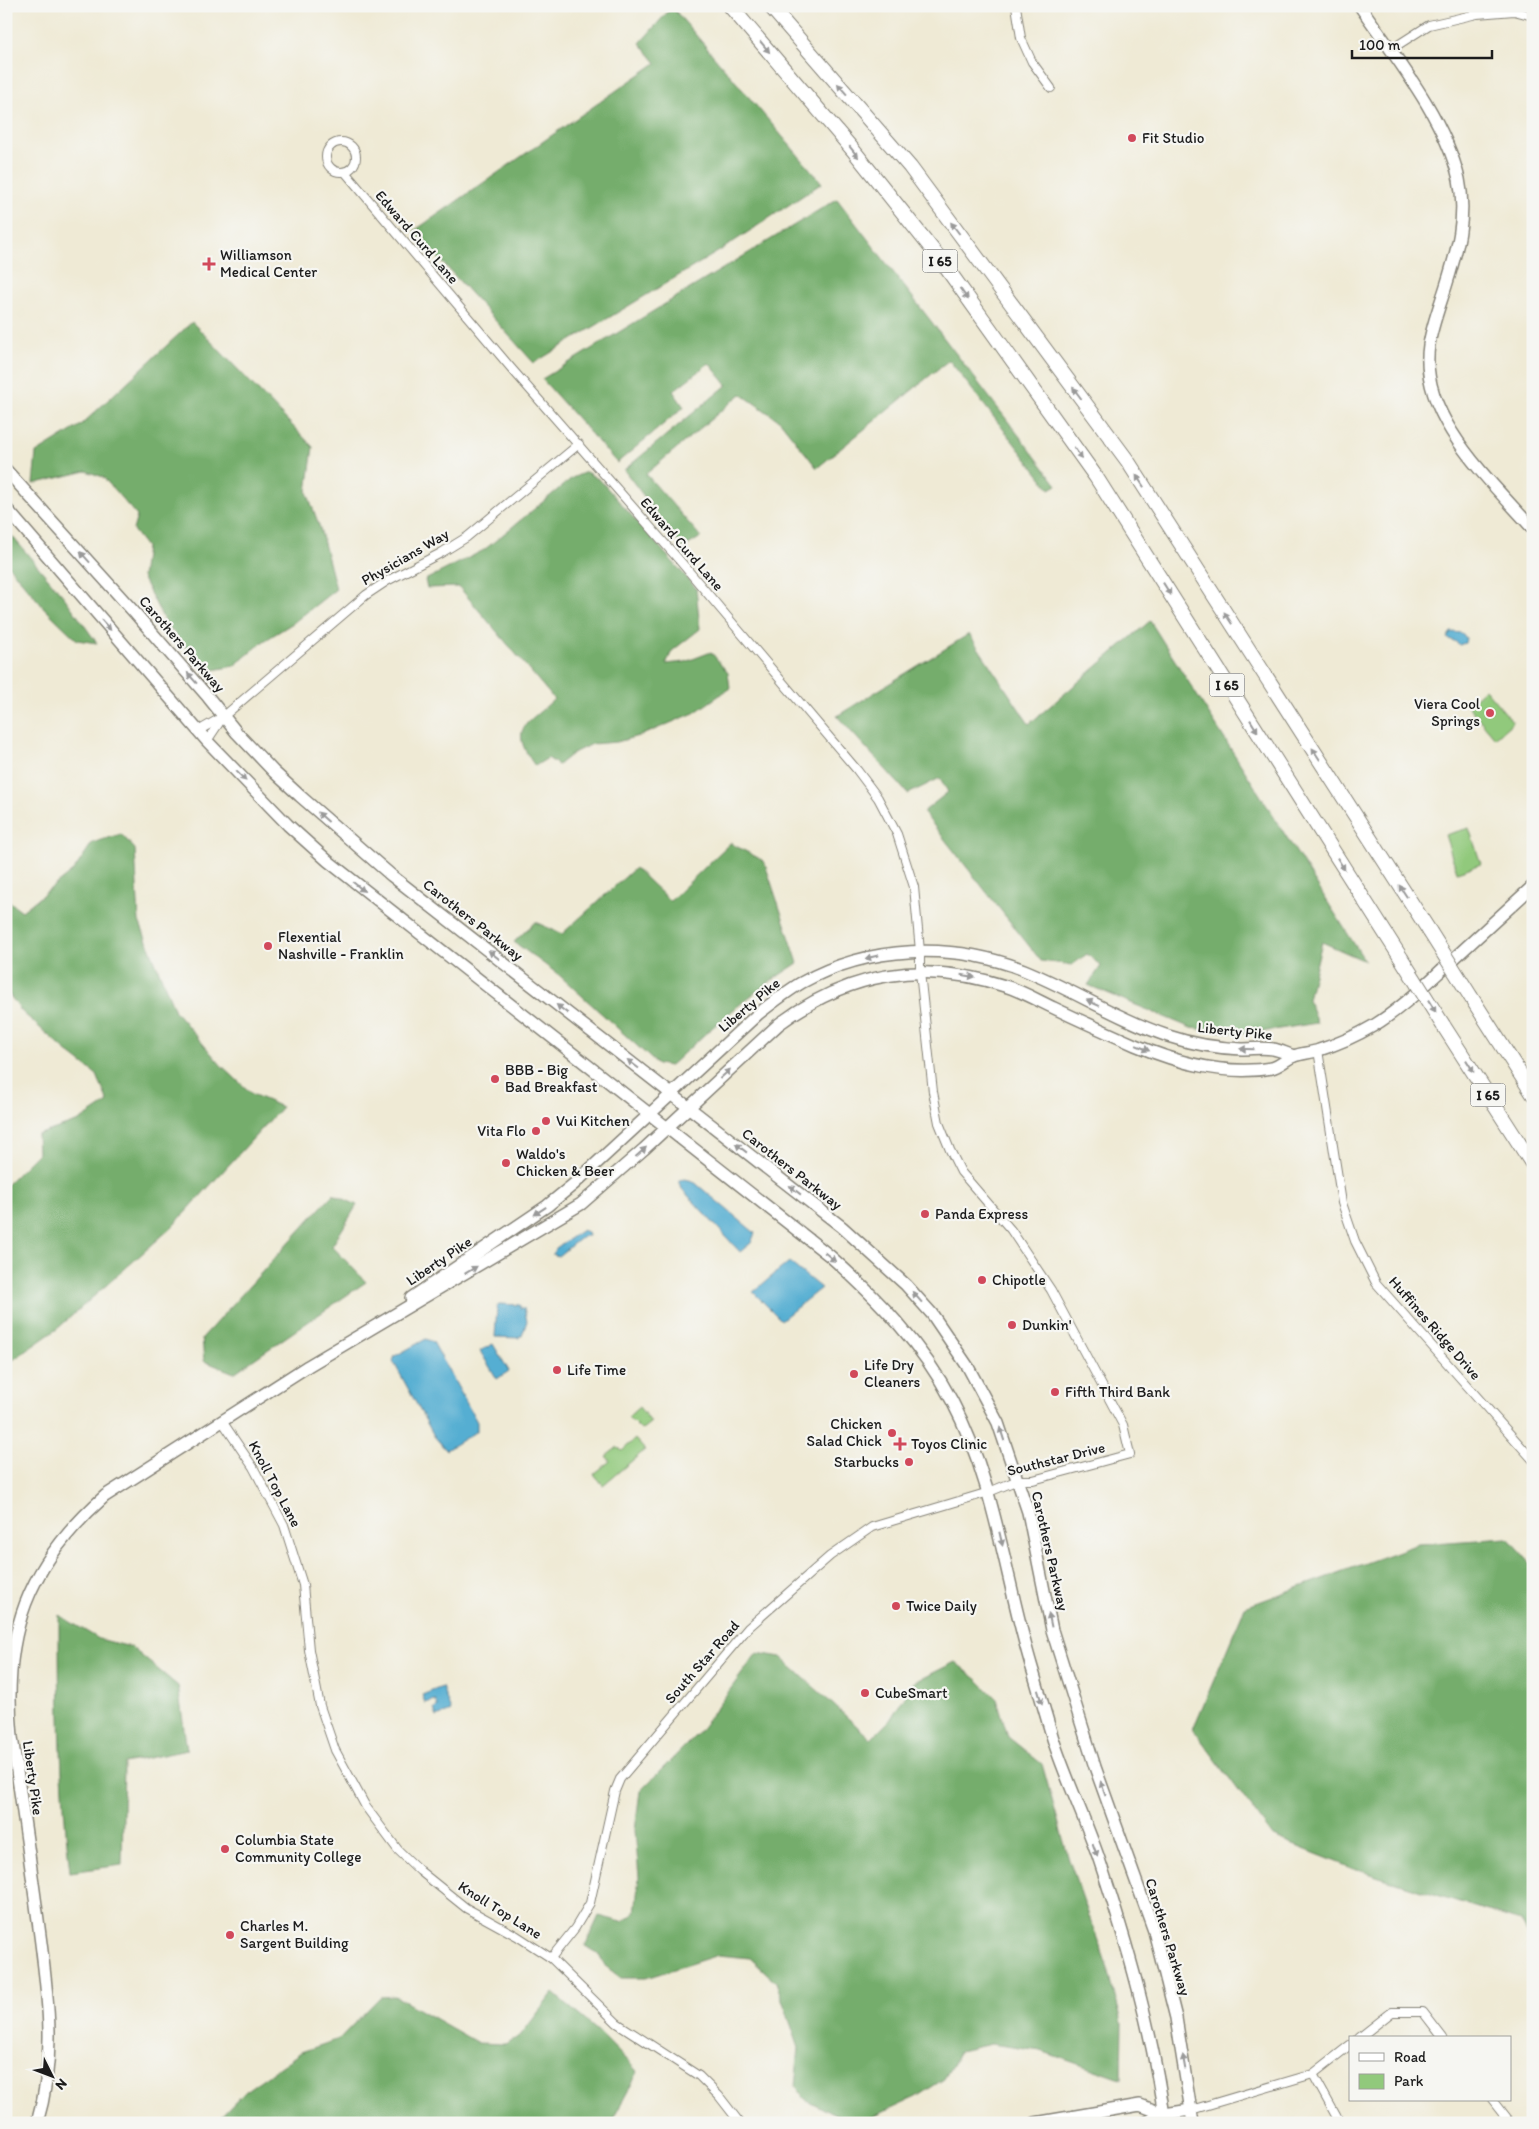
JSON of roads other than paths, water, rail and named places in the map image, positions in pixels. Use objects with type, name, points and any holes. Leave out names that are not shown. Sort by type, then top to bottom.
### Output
[{"type":"highway","name":"I 65","points":[[770,6],[910,167],[1127,460],[1533,1094]]},
{"type":"highway","name":"I 65","points":[[731,7],[853,150],[940,260],[1096,477],[1533,1165]]},
{"type":"main road","points":[[1360,6],[1431,114],[1448,145],[1459,180],[1462,221],[1459,247],[1436,317],[1429,346],[1429,371],[1436,404],[1459,443],[1533,529]]},
{"type":"main road","name":"Carothers Parkway","points":[[6,470],[274,772],[386,870],[842,1227],[913,1292],[932,1314],[968,1367],[998,1423],[1018,1480],[1028,1512],[1052,1630],[1095,1766],[1154,1931],[1176,2018],[1193,2123]]},
{"type":"main road","points":[[6,508],[207,741],[288,825],[328,861],[830,1256],[871,1292],[904,1329],[931,1365],[953,1402],[989,1492],[1025,1646],[1056,1746],[1098,1856],[1146,2014],[1165,2118]]},
{"type":"main road","name":"Liberty Pike","points":[[308,1366],[581,1204],[779,1024],[828,993],[877,977],[920,972],[946,973],[978,978],[1010,988],[1164,1057],[1197,1066],[1245,1070],[1274,1068],[1294,1056],[1318,1050],[1358,1033],[1402,1006],[1533,886]]},
{"type":"main road","name":"Liberty Pike","points":[[37,2123],[46,2086],[50,2011],[8,1702],[10,1664],[17,1625],[28,1595],[43,1566],[62,1538],[80,1518],[105,1496],[130,1478],[308,1366],[547,1206],[574,1184],[758,1014],[802,983],[846,964],[882,955],[920,950],[947,951],[1003,963],[1026,971],[1133,1022],[1178,1039],[1209,1046],[1272,1049],[1294,1056]]},
{"type":"main road","points":[[1066,1014],[1075,995]]},
{"type":"main road","points":[[1035,2123],[1140,2105],[1165,2118]]},
{"type":"main road","points":[[1145,2123],[1191,2110]]},
{"type":"street","points":[[1016,6],[1021,38],[1032,62],[1052,88]]},
{"type":"street","points":[[1390,50],[1429,25],[1478,14],[1514,11],[1533,16]]},
{"type":"street","points":[[339,141],[350,144],[356,154],[354,165],[345,172],[333,170],[325,158],[329,147],[339,141]]},
{"type":"street","name":"Edward Curd Lane","points":[[345,172],[857,770],[878,798],[897,834],[914,887],[920,950],[920,972],[933,1092],[939,1123],[961,1172],[1011,1230],[1050,1290],[1123,1425],[1130,1454]]},
{"type":"street","name":"Physicians Way","points":[[198,730],[224,716],[386,580],[441,553],[467,537],[579,444]]},
{"type":"street","name":"Physicians Way","points":[[207,741],[224,716]]},
{"type":"street","name":"Huffines Ridge Drive","points":[[1318,1050],[1342,1204],[1355,1241],[1376,1283],[1533,1460]]},
{"type":"street","name":"Knoll Top Lane","points":[[222,1421],[253,1467],[284,1525],[303,1585],[309,1650],[320,1706],[335,1750],[366,1807],[398,1850],[449,1896],[551,1958],[617,2023],[699,2076],[719,2096],[740,2123]]},
{"type":"street","name":"Southstar Drive","points":[[989,1492],[1018,1480],[1033,1480],[1130,1454]]},
{"type":"street","name":"South Star Road","points":[[551,1958],[575,1928],[590,1903],[615,1791],[620,1779],[748,1628],[830,1556],[872,1527],[989,1492]]},
{"type":"street","points":[[1362,2036],[1392,2012],[1423,2012],[1441,2036]]},
{"type":"street","points":[[1191,2110],[1313,2074],[1349,2046]]},
{"type":"street","points":[[1313,2074],[1340,2123]]},
{"type":"street","points":[[1494,2102],[1510,2123]]},
{"type":"water","points":[[1451,632],[1462,633],[1466,638],[1465,643],[1459,645],[1447,638]]},
{"type":"water","points":[[679,1180],[693,1181],[755,1233],[751,1243],[740,1252],[682,1189]]},
{"type":"water","points":[[582,1230],[587,1232],[588,1236],[583,1236],[558,1256],[552,1254],[556,1248]]},
{"type":"water","points":[[789,1262],[821,1288],[781,1320],[753,1292]]},
{"type":"water","points":[[499,1304],[520,1305],[520,1308],[524,1308],[527,1321],[522,1336],[519,1336],[519,1338],[495,1337],[497,1307]]},
{"type":"water","points":[[426,1339],[433,1342],[477,1422],[477,1431],[446,1450],[434,1436],[393,1361],[395,1356]]},
{"type":"water","points":[[493,1344],[509,1371],[497,1379],[480,1351]]},
{"type":"water","points":[[442,1687],[451,1711],[437,1717],[434,1709],[438,1707],[435,1700],[425,1703],[422,1695]]},
{"type":"place","name":"Fit Studio","points":[[1132,138]]},
{"type":"place","name":"Williamson Medical Center","points":[[209,264]]},
{"type":"place","name":"Viera Cool Springs","points":[[1490,713]]},
{"type":"place","name":"Flexential Nashville - Franklin","points":[[268,946]]},
{"type":"place","name":"BBB - Big Bad Breakfast","points":[[495,1079]]},
{"type":"place","name":"Vui Kitchen","points":[[546,1121]]},
{"type":"place","name":"Vita Flo","points":[[536,1131]]},
{"type":"place","name":"Waldo's Chicken & Beer","points":[[506,1163]]},
{"type":"place","name":"Panda Express","points":[[925,1214]]},
{"type":"place","name":"Chipotle","points":[[982,1280]]},
{"type":"place","name":"Dunkin'","points":[[1012,1325]]},
{"type":"place","name":"Life Time","points":[[557,1370]]},
{"type":"place","name":"Life Dry Cleaners","points":[[854,1374]]},
{"type":"place","name":"Fifth Third Bank","points":[[1055,1392]]},
{"type":"place","name":"Chicken Salad Chick","points":[[892,1433]]},
{"type":"place","name":"Toyos Clinic","points":[[900,1444]]},
{"type":"place","name":"Starbucks","points":[[909,1462]]},
{"type":"place","name":"Twice Daily","points":[[896,1606]]},
{"type":"place","name":"CubeSmart","points":[[865,1693]]},
{"type":"place","name":"Columbia State Community College","points":[[225,1849]]},
{"type":"place","name":"Charles M. Sargent Building","points":[[230,1935]]}]
